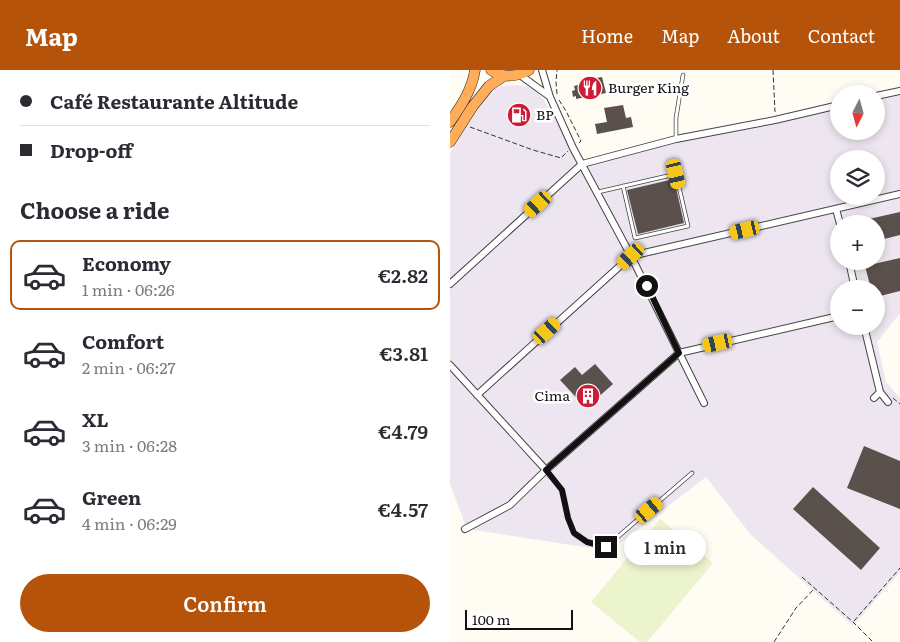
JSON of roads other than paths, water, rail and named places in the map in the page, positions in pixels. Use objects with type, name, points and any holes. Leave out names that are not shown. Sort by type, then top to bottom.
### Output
[{"type":"highway","points":[[450,122],[465,99],[474,78],[475,70]]},
{"type":"highway","points":[[491,70],[504,76],[525,72]]},
{"type":"highway","points":[[450,142],[473,106],[489,86],[504,76]]},
{"type":"street","points":[[542,70],[550,97],[573,148],[631,256],[704,404]]},
{"type":"street","points":[[525,72],[550,97]]},
{"type":"street","points":[[885,94],[900,91]]},
{"type":"street","points":[[450,284],[582,164],[676,139],[830,107]]},
{"type":"street","points":[[477,395],[631,256],[900,194]]},
{"type":"street","points":[[836,209],[838,215]]},
{"type":"street","points":[[465,529],[510,506],[546,470],[679,353],[830,318]]},
{"type":"street","points":[[866,335],[880,392],[888,402]]},
{"type":"street","points":[[450,365],[546,470]]},
{"type":"street","points":[[874,398],[880,392]]},
{"type":"lane","points":[[676,139],[676,118],[682,75]]},
{"type":"lane","points":[[597,192],[622,186],[676,174],[688,226],[635,238],[622,186]]},
{"type":"lane","points":[[546,470],[562,490],[568,518],[574,533],[587,542],[606,547],[692,473]]},
{"type":"place","name":"Burger King","points":[[590,88]]},
{"type":"place","name":"BP","points":[[519,115]]},
{"type":"place","name":"Cima","points":[[588,396]]}]
